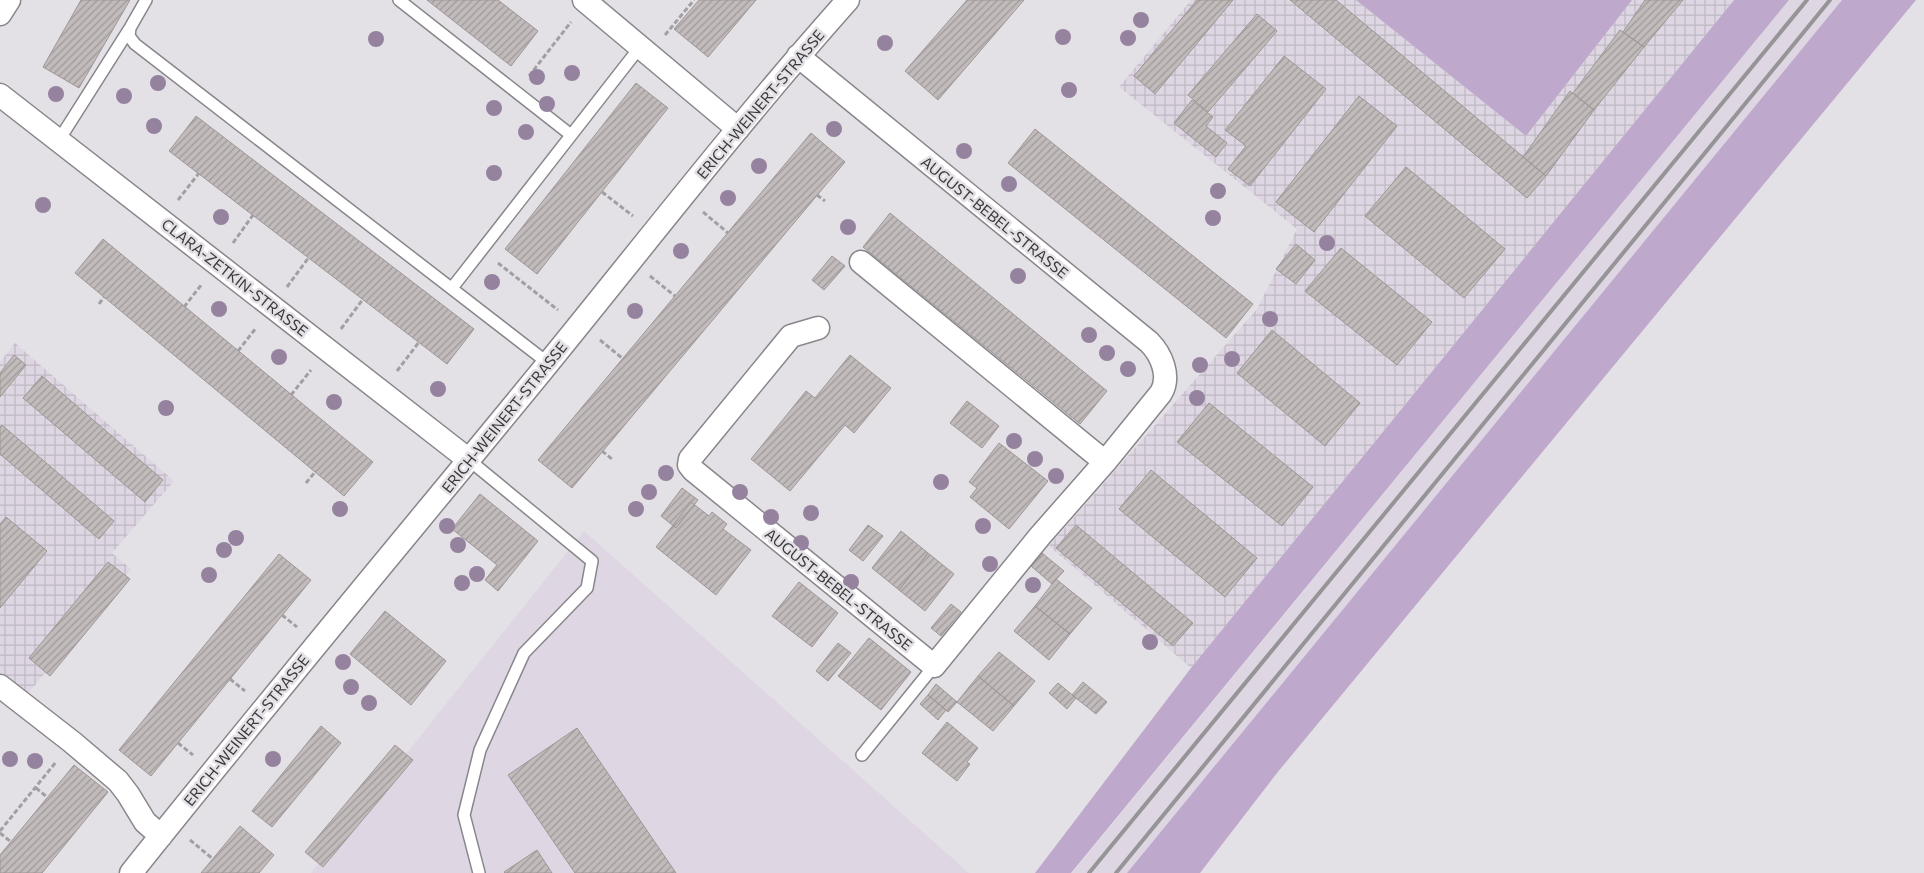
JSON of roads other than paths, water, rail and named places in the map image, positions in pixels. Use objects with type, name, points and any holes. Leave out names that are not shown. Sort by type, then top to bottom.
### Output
[{"type":"street","points":[[0,14],[9,0]]},
{"type":"street","name":"ERICH-WEINERT-STRASSE","points":[[131,873],[738,129],[798,56],[848,0]]},
{"type":"street","points":[[579,9],[644,51],[738,129]]},
{"type":"street","name":"AUGUST-BEBEL-STRASSE","points":[[798,56],[1154,347],[1162,361],[1165,386],[1161,393],[1105,462],[1040,536],[934,666],[693,470],[689,464],[690,459],[791,336],[818,328]]},
{"type":"street","name":"CLARA-ZETKIN-STRASSE","points":[[0,95],[469,460]]},
{"type":"street","points":[[862,262],[1105,462]]},
{"type":"street","points":[[0,686],[72,742],[118,781],[145,822],[161,836]]},
{"type":"lane","points":[[60,140],[146,0]]},
{"type":"lane","points":[[400,0],[571,135]]},
{"type":"lane","points":[[130,28],[129,36],[135,44],[548,363]]},
{"type":"lane","points":[[452,288],[571,135],[644,51]]},
{"type":"lane","points":[[469,460],[592,561],[587,588],[524,653],[480,750],[464,814],[479,873]]},
{"type":"lane","points":[[862,755],[934,666]]},
{"type":"railway","points":[[1089,873],[1807,0]]},
{"type":"railway","points":[[1116,873],[1830,0]]}]
